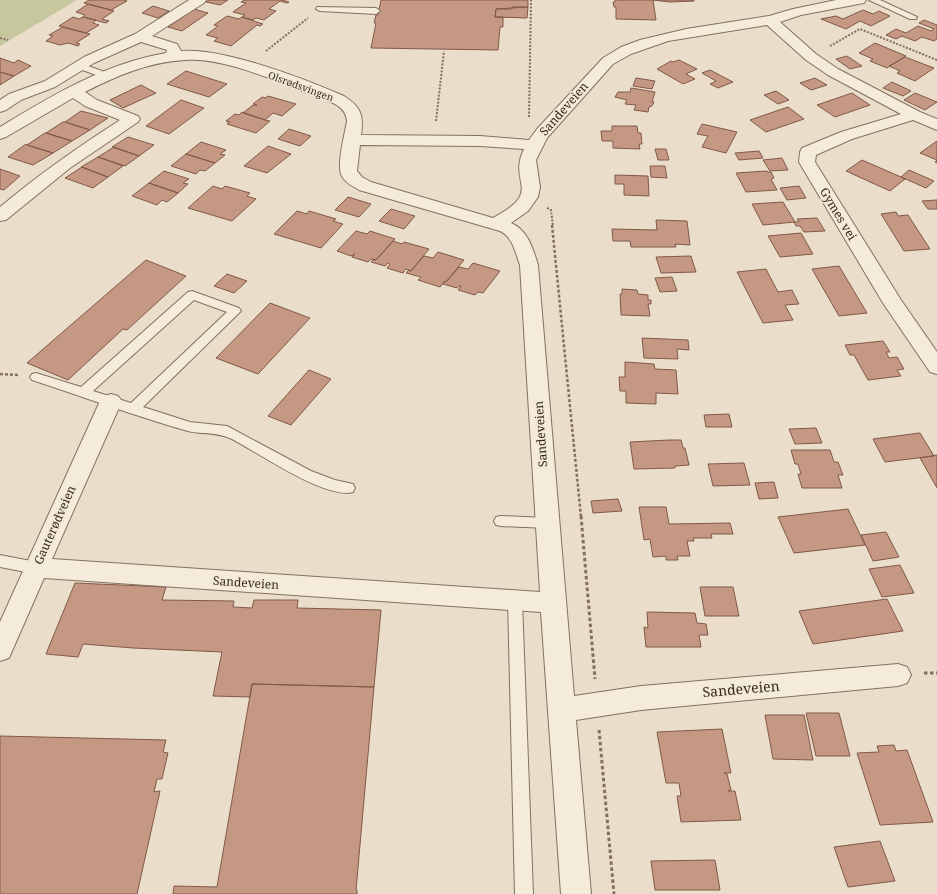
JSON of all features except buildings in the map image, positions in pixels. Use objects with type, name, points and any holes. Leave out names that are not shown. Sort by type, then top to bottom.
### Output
[{"type":"street","points":[[0,107],[16,97],[50,84],[89,60],[140,37],[198,0]]},
{"type":"street","name":"Sandeveien","points":[[528,197],[531,192],[528,161],[538,138],[608,61],[621,52],[657,39],[770,20],[787,9],[859,0]]},
{"type":"street","points":[[770,20],[811,57],[860,88],[937,125]]},
{"type":"street","points":[[140,37],[172,47],[174,50],[172,56]]},
{"type":"street","name":"Olsrødsvingen","points":[[0,134],[36,112],[74,92],[107,76],[143,62],[172,56],[201,57],[246,67],[294,82],[344,103],[351,108],[355,114],[348,171],[350,176],[356,181],[376,190],[495,224]]},
{"type":"street","points":[[0,216],[31,189],[65,163],[132,119],[91,103],[74,92]]},
{"type":"street","name":"Gymes vei","points":[[914,115],[881,124],[826,143],[808,152],[807,162],[893,303],[937,368]]},
{"type":"street","points":[[352,140],[480,141],[538,138]]},
{"type":"street","points":[[495,224],[516,212],[528,197]]},
{"type":"street","name":"Sandeveien","points":[[495,224],[509,229],[514,233],[524,248],[529,265],[547,523],[576,894]]},
{"type":"street","name":"Gauterødveien","points":[[0,650],[111,401]]},
{"type":"street","name":"Sandeveien","points":[[36,568],[553,603]]},
{"type":"street","name":"Sandeveien","points":[[562,710],[597,706],[642,698],[898,675]]},
{"type":"lane","points":[[873,0],[913,17]]},
{"type":"lane","points":[[320,8],[376,11]]},
{"type":"lane","points":[[80,66],[107,76]]},
{"type":"lane","points":[[84,392],[192,295],[235,311],[133,409]]},
{"type":"lane","points":[[36,377],[190,427],[222,429],[306,475],[333,485],[348,488]]},
{"type":"lane","points":[[500,521],[547,523]]},
{"type":"lane","points":[[0,561],[36,568]]},
{"type":"lane","points":[[515,601],[524,894]]},
{"type":"path","points":[[531,0],[529,127],[538,138]]},
{"type":"path","points":[[246,67],[320,8]]},
{"type":"path","points":[[811,57],[860,30],[937,60]]},
{"type":"path","points":[[0,38],[8,40]]},
{"type":"path","points":[[435,126],[444,51]]},
{"type":"path","points":[[528,197],[540,202],[550,210],[586,559],[597,706],[614,894]]},
{"type":"green space","points":[[0,0],[77,0],[0,46]]}]
